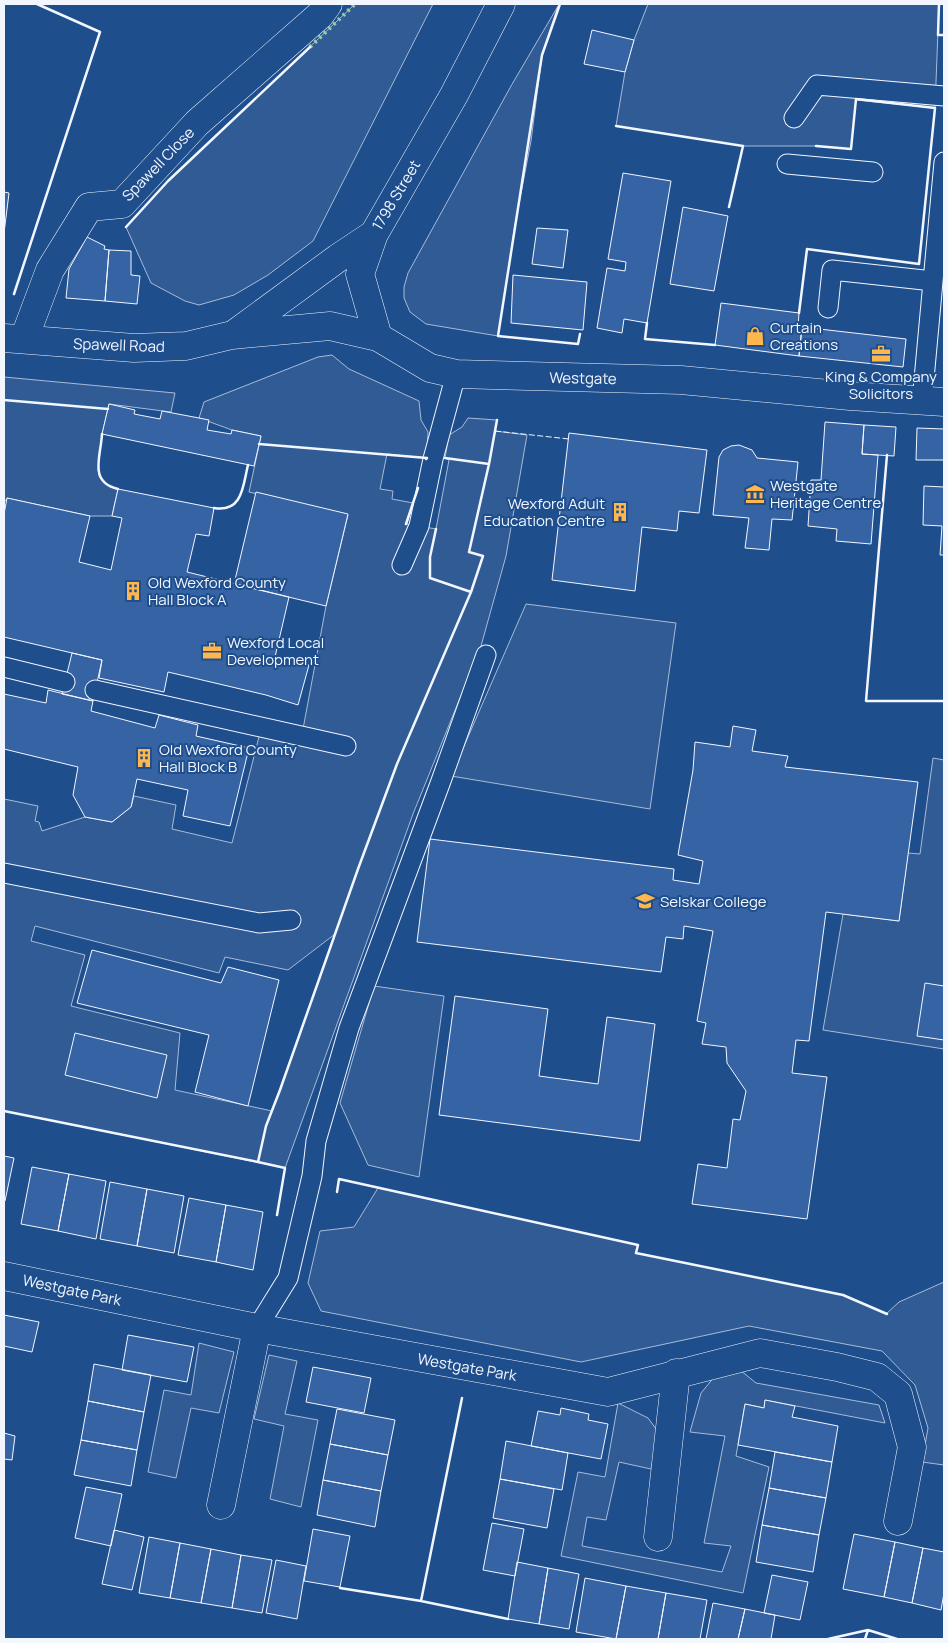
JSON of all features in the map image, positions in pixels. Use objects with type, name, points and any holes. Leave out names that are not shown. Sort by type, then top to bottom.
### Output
[{"type":"street","name":"Spawell Close","points":[[14,339],[50,270],[89,207],[122,204],[197,123],[320,15],[328,4]]},
{"type":"street","name":"1798 Street","points":[[232,336],[338,258],[374,234],[454,95],[500,4]]},
{"type":"street","points":[[374,234],[360,274],[378,337]]},
{"type":"street","name":"Westgate","points":[[232,336],[330,326],[378,337],[430,368],[456,374],[681,380],[933,402]]},
{"type":"street","name":"Spawell Road","points":[[14,339],[134,348],[186,346],[232,336]]},
{"type":"street","name":"Westgate Park","points":[[4,1276],[257,1328],[608,1392],[760,1353],[837,1367],[876,1377],[898,1394],[912,1447],[898,1521]]},
{"type":"street","points":[[221,1505],[257,1328]]},
{"type":"street","points":[[658,1536],[676,1374]]},
{"type":"lane","points":[[794,118],[817,85],[944,96]]},
{"type":"lane","points":[[933,402],[933,281],[944,162]]},
{"type":"lane","points":[[787,164],[873,172]]},
{"type":"lane","points":[[828,308],[832,270],[933,281]]},
{"type":"lane","points":[[402,565],[419,526],[433,459],[456,374]]},
{"type":"lane","points":[[257,1328],[288,1278],[312,1176],[316,1141],[349,1028],[486,655]]},
{"type":"lane","points":[[4,667],[65,682]]},
{"type":"lane","points":[[96,690],[346,746]]},
{"type":"lane","points":[[4,873],[259,923],[291,920]]},
{"type":"shaded area","points":[[355,4],[433,4],[313,241],[268,275],[234,295],[199,305],[185,301],[151,283],[126,227],[168,181]]},
{"type":"shaded area","points":[[648,4],[939,4],[935,108],[856,100],[851,149],[816,146],[743,146],[616,126],[625,72],[634,40]]},
{"type":"shaded area","points":[[558,6],[542,55],[531,141],[515,225],[498,336],[426,324],[410,312],[404,298],[404,287],[408,273],[511,86]]},
{"type":"shaded area","points":[[332,355],[349,369],[419,401],[421,420],[428,432],[427,458],[387,454],[380,489],[393,491],[392,499],[413,503],[407,524],[436,529],[449,460],[445,458],[449,435],[462,427],[468,418],[497,420],[495,431],[527,435],[506,556],[481,646],[413,814],[285,1168],[4,1111],[4,799],[38,806],[35,821],[39,822],[42,831],[85,817],[112,822],[131,807],[134,796],[176,805],[172,829],[232,843],[263,721],[303,729],[326,606],[348,515],[249,492],[261,436],[232,430],[199,418],[204,402],[318,357]],"holes":[[[35,926],[219,973],[225,957],[288,970],[335,934],[272,1111],[175,1090],[180,1033],[71,1006],[85,955],[31,941]]]},
{"type":"shaded area","points":[[4,377],[175,393],[171,412],[109,404],[102,434],[98,469],[99,476],[103,482],[118,489],[112,516],[90,516],[7,498],[4,503]]},
{"type":"shaded area","points":[[526,604],[676,623],[650,809],[451,776]]},
{"type":"shaded area","points":[[933,758],[944,760],[944,1049],[823,1030],[843,914],[899,921],[908,853],[920,854]]},
{"type":"shaded area","points":[[374,986],[444,996],[419,1177],[368,1165],[340,1103]]},
{"type":"shaded area","points":[[378,1188],[638,1245],[636,1253],[843,1295],[886,1314],[899,1302],[944,1282],[944,1465],[922,1462],[928,1428],[915,1385],[882,1351],[749,1326],[581,1362],[321,1311],[308,1283],[320,1231],[354,1227]]},
{"type":"shaded area","points":[[199,1343],[234,1352],[219,1413],[191,1408],[176,1478],[148,1472],[164,1390],[191,1395]]},
{"type":"shaded area","points":[[269,1355],[297,1361],[285,1414],[318,1420],[301,1507],[270,1499],[284,1426],[254,1419]]},
{"type":"shaded area","points":[[740,1370],[756,1383],[879,1405],[885,1423],[765,1400],[764,1408],[745,1404],[736,1456],[769,1467],[743,1593],[561,1556],[578,1472],[605,1477],[618,1403],[648,1418],[659,1433],[651,1469],[619,1462],[606,1520],[587,1517],[582,1546],[722,1572],[731,1546],[704,1543],[725,1436],[690,1432],[701,1393],[715,1376]]},
{"type":"building","points":[[592,30],[634,40],[625,72],[584,64]]},
{"type":"building","points":[[623,173],[671,181],[647,323],[624,319],[622,333],[597,328],[607,268],[625,271],[626,262],[608,259]]},
{"type":"building","points":[[4,192],[9,193],[4,233]]},
{"type":"building","points":[[683,207],[728,216],[714,291],[670,284]]},
{"type":"building","points":[[537,228],[568,230],[563,268],[532,264]]},
{"type":"building","points":[[87,237],[105,246],[104,249],[109,250],[105,301],[66,298],[69,269]]},
{"type":"building","points":[[109,250],[131,251],[131,275],[140,276],[137,304],[105,301]]},
{"type":"building","points":[[513,275],[587,282],[583,330],[511,323]]},
{"type":"building","points":[[721,303],[799,313],[798,327],[802,327],[799,356],[715,345]]},
{"type":"building","points":[[802,327],[906,339],[903,367],[799,356]]},
{"type":"building","points":[[109,404],[135,410],[134,414],[160,419],[162,411],[209,420],[207,430],[231,434],[232,430],[261,436],[254,466],[102,434]]},
{"type":"building","points":[[825,422],[864,425],[862,454],[878,455],[871,544],[836,541],[837,529],[808,526],[811,480],[821,480]]},
{"type":"building","points":[[864,425],[896,427],[894,456],[862,454]]},
{"type":"building","points":[[917,428],[944,429],[944,460],[916,460]]},
{"type":"building","name":"Wexford Adult Education Centre","points":[[569,433],[707,450],[699,513],[679,511],[677,531],[642,527],[635,591],[552,580]]},
{"type":"building","name":"Westgate Heritage Centre","points":[[739,445],[752,450],[757,458],[798,462],[792,520],[772,519],[769,550],[745,548],[749,518],[713,515],[719,457],[723,450]]},
{"type":"building","points":[[924,486],[944,487],[944,555],[940,555],[942,526],[923,525]]},
{"type":"building","name":"Old Wexford County Hall Block A","points":[[118,489],[214,508],[209,536],[196,534],[187,572],[289,597],[275,657],[309,665],[298,705],[266,695],[168,672],[164,692],[99,678],[102,660],[4,637],[4,514],[7,498],[90,516],[79,562],[111,570],[122,518],[112,516]]},
{"type":"building","points":[[256,492],[348,514],[326,606],[234,584]]},
{"type":"building","points":[[72,653],[102,660],[93,701],[62,694]]},
{"type":"building","name":"Old Wexford County Hall Block B","points":[[48,690],[93,701],[91,711],[155,728],[159,715],[198,725],[196,736],[249,748],[230,826],[183,816],[188,790],[137,779],[131,807],[112,822],[85,817],[73,795],[78,767],[4,749],[4,694],[46,703]]},
{"type":"building","points":[[733,726],[756,730],[752,751],[788,756],[785,767],[918,782],[899,921],[826,912],[809,1041],[796,1040],[792,1073],[827,1077],[807,1219],[692,1204],[698,1164],[727,1168],[733,1119],[740,1120],[746,1091],[727,1063],[726,1047],[702,1044],[706,1023],[697,1021],[713,931],[684,926],[683,939],[666,937],[661,972],[417,942],[430,839],[674,869],[673,880],[699,884],[703,861],[678,855],[693,770],[695,742],[730,747]]},
{"type":"building","points":[[92,950],[221,983],[228,967],[279,980],[248,1106],[195,1092],[209,1035],[77,1003]]},
{"type":"building","points":[[925,983],[944,986],[944,1040],[917,1036]]},
{"type":"building","points":[[455,996],[548,1009],[539,1076],[598,1084],[607,1017],[655,1024],[640,1141],[439,1115]]},
{"type":"building","points":[[75,1033],[167,1055],[157,1098],[65,1075]]},
{"type":"building","points":[[4,1156],[14,1158],[5,1201],[4,1201]]},
{"type":"building","points":[[32,1167],[69,1174],[58,1231],[21,1224]]},
{"type":"building","points":[[69,1174],[106,1181],[96,1239],[58,1231]]},
{"type":"building","points":[[110,1182],[147,1189],[137,1246],[100,1239]]},
{"type":"building","points":[[147,1189],[184,1196],[174,1253],[137,1246]]},
{"type":"building","points":[[189,1198],[226,1205],[216,1262],[178,1255]]},
{"type":"building","points":[[226,1205],[263,1212],[253,1270],[216,1262]]},
{"type":"building","points":[[4,1315],[39,1322],[32,1352],[4,1346]]},
{"type":"building","points":[[128,1335],[194,1347],[187,1382],[122,1370]]},
{"type":"building","points":[[94,1364],[151,1375],[144,1412],[88,1401]]},
{"type":"building","points":[[313,1367],[371,1378],[364,1413],[306,1402]]},
{"type":"building","points":[[765,1400],[795,1406],[792,1417],[838,1426],[832,1462],[738,1445],[745,1404],[764,1408]]},
{"type":"building","points":[[88,1401],[144,1412],[137,1450],[81,1440]]},
{"type":"building","points":[[561,1408],[589,1414],[588,1420],[608,1424],[601,1459],[531,1446],[538,1411],[560,1415]]},
{"type":"building","points":[[337,1409],[395,1420],[388,1455],[330,1444]]},
{"type":"building","points":[[4,1433],[15,1436],[12,1460],[4,1459]]},
{"type":"building","points":[[81,1440],[137,1450],[131,1486],[74,1475]]},
{"type":"building","points":[[506,1441],[568,1453],[562,1490],[500,1479]]},
{"type":"building","points":[[330,1444],[388,1455],[381,1491],[323,1480]]},
{"type":"building","points":[[775,1452],[832,1462],[826,1498],[769,1488]]},
{"type":"building","points":[[500,1479],[554,1489],[547,1528],[493,1518]]},
{"type":"building","points":[[323,1480],[381,1491],[375,1527],[317,1515]]},
{"type":"building","points":[[86,1487],[122,1494],[111,1546],[75,1538]]},
{"type":"building","points":[[769,1488],[826,1498],[819,1535],[762,1525]]},
{"type":"building","points":[[492,1523],[524,1529],[515,1576],[483,1570]]},
{"type":"building","points":[[762,1525],[819,1535],[813,1572],[756,1562]]},
{"type":"building","points":[[313,1529],[350,1536],[340,1587],[304,1581]]},
{"type":"building","points":[[114,1530],[144,1537],[132,1590],[102,1584]]},
{"type":"building","points":[[854,1534],[895,1542],[884,1597],[843,1589]]},
{"type":"building","points":[[149,1537],[180,1543],[170,1598],[139,1593]]},
{"type":"building","points":[[895,1542],[923,1548],[912,1603],[884,1597]]},
{"type":"building","points":[[180,1543],[211,1549],[201,1603],[170,1598]]},
{"type":"building","points":[[923,1548],[944,1552],[944,1593],[941,1610],[912,1603]]},
{"type":"building","points":[[211,1549],[241,1555],[232,1608],[201,1603]]},
{"type":"building","points":[[241,1555],[272,1560],[262,1613],[232,1608]]},
{"type":"building","points":[[276,1560],[306,1566],[297,1619],[266,1613]]},
{"type":"building","points":[[517,1562],[548,1568],[539,1624],[508,1619]]},
{"type":"building","points":[[548,1568],[579,1574],[569,1629],[539,1624]]},
{"type":"building","points":[[772,1575],[808,1582],[800,1620],[764,1613]]},
{"type":"building","points":[[585,1578],[626,1586],[616,1639],[576,1632]]},
{"type":"building","points":[[626,1586],[666,1593],[658,1639],[616,1639]]},
{"type":"building","points":[[666,1593],[707,1600],[700,1639],[658,1639]]},
{"type":"building","points":[[713,1603],[745,1609],[738,1639],[706,1639]]},
{"type":"building","points":[[745,1609],[775,1615],[771,1639],[738,1639]]},
{"type":"hedge","points":[[310,47],[355,4]]},
{"type":"fence","points":[[495,431],[569,439]]},
{"type":"wall","points":[[14,294],[100,32],[37,4]]},
{"type":"wall","points":[[560,4],[542,55],[498,336],[578,344],[580,334]]},
{"type":"wall","points":[[939,4],[938,35],[944,35]]},
{"type":"wall","points":[[126,227],[168,181],[310,47]]},
{"type":"wall","points":[[799,313],[807,249],[919,264],[935,108],[856,99],[851,149],[816,146]]},
{"type":"wall","points":[[616,126],[743,146],[729,207]]},
{"type":"wall","points":[[647,323],[645,339],[715,345]]},
{"type":"wall","points":[[4,400],[108,409]]},
{"type":"wall","points":[[471,592],[483,556],[469,552],[497,420]]},
{"type":"wall","points":[[102,434],[98,467],[99,474],[109,486],[118,489]]},
{"type":"wall","points":[[259,444],[426,459]]},
{"type":"wall","points":[[887,455],[866,701],[944,701]]},
{"type":"wall","points":[[445,458],[489,464]]},
{"type":"wall","points":[[214,508],[224,508],[236,502],[243,489],[248,465]]},
{"type":"wall","points":[[406,524],[418,488]]},
{"type":"wall","points":[[4,1111],[258,1162],[266,1126],[397,764],[471,592],[430,578],[430,557],[436,529]]},
{"type":"wall","points":[[258,1162],[285,1168],[277,1215]]},
{"type":"wall","points":[[337,1192],[339,1179],[638,1245],[636,1253],[843,1295],[887,1314]]},
{"type":"wall","points":[[421,1601],[462,1398]]},
{"type":"wall","points":[[340,1588],[421,1601],[508,1619]]},
{"type":"wall","points":[[828,1639],[868,1630],[897,1639]]},
{"type":"wall","points":[[865,1639],[868,1630]]},
{"type":"place","name":"Curtain Creations","points":[[755,336]]},
{"type":"place","name":"King & Company Solicitors","points":[[881,354]]},
{"type":"place","name":"Westgate Heritage Centre","points":[[755,494]]},
{"type":"place","name":"Wexford Adult Education Centre","points":[[620,512]]},
{"type":"place","name":"Old Wexford County Hall Block A","points":[[133,591]]},
{"type":"place","name":"Wexford Local Development","points":[[212,651]]},
{"type":"place","name":"Old Wexford County Hall Block B","points":[[144,758]]},
{"type":"place","name":"Selskar College","points":[[645,901]]}]
